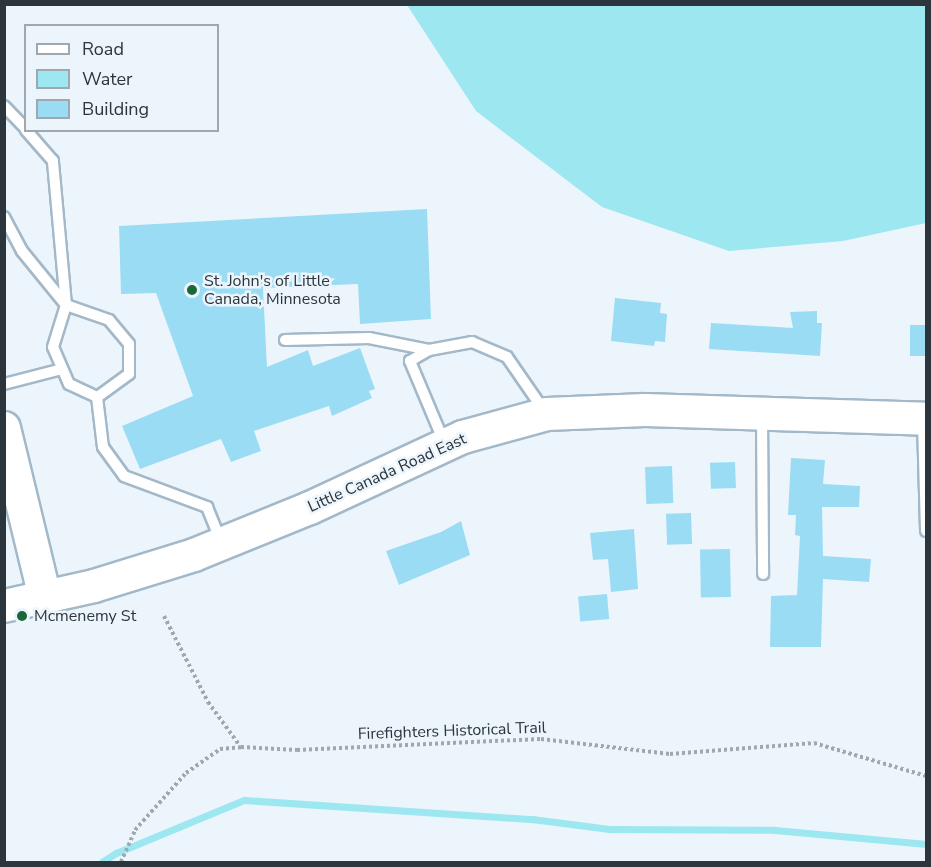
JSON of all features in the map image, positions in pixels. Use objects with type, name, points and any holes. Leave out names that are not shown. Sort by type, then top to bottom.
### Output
[{"type":"street","name":"Little Canada Road East","points":[[4,606],[45,598],[146,571],[222,545],[446,445],[547,414],[603,410],[925,418]]},
{"type":"street","points":[[5,432],[45,598]]},
{"type":"lane","points":[[4,106],[24,128]]},
{"type":"lane","points":[[28,132],[53,161],[66,305],[52,346],[69,384],[97,397]]},
{"type":"lane","points":[[4,217],[22,251],[66,305],[109,321],[129,344],[129,374],[97,397]]},
{"type":"lane","points":[[285,340],[369,338],[429,350]]},
{"type":"lane","points":[[446,445],[410,361],[429,350],[472,342],[507,357],[547,414]]},
{"type":"lane","points":[[4,384],[62,369]]},
{"type":"lane","points":[[97,397],[103,447],[124,476],[207,507],[222,545]]},
{"type":"lane","points":[[762,415],[763,574]]},
{"type":"lane","points":[[925,418],[927,531]]},
{"type":"path","points":[[164,616],[208,702],[241,747]]},
{"type":"path","name":"Firefighters Historical Trail","points":[[241,747],[297,750],[541,739],[670,754],[814,743],[927,776]]},
{"type":"path","points":[[122,862],[128,842],[146,818],[204,757],[220,749],[241,747]]},
{"type":"water","points":[[407,5],[926,5],[926,223],[843,241],[729,251],[602,207],[476,111]]},
{"type":"building","name":"St. John's of Little Canada, Minnesota","points":[[427,209],[431,319],[360,324],[358,284],[263,288],[267,367],[308,350],[313,366],[360,348],[375,389],[369,391],[372,398],[332,416],[329,406],[254,431],[261,451],[231,462],[221,439],[140,469],[122,426],[193,396],[156,293],[121,294],[119,226]]},
{"type":"building","points":[[615,298],[661,303],[660,313],[667,314],[665,342],[655,341],[654,346],[611,341]]},
{"type":"building","points":[[817,311],[817,323],[822,323],[820,356],[709,349],[711,323],[793,328],[790,312]]},
{"type":"building","points":[[910,325],[926,325],[926,356],[910,356]]},
{"type":"building","points":[[791,458],[825,460],[823,484],[860,486],[859,507],[822,507],[823,556],[871,559],[869,582],[823,579],[821,647],[770,647],[771,596],[797,595],[800,536],[795,535],[796,515],[788,515]]},
{"type":"building","points":[[735,462],[736,488],[711,489],[710,463]]},
{"type":"building","points":[[672,466],[673,503],[646,504],[645,467]]},
{"type":"building","points":[[691,513],[692,544],[667,545],[666,514]]},
{"type":"building","points":[[461,521],[470,555],[399,585],[386,551],[441,532]]},
{"type":"building","points":[[634,529],[638,589],[611,592],[608,559],[593,560],[590,533]]},
{"type":"building","points":[[730,549],[731,597],[701,598],[700,550]]},
{"type":"building","points":[[607,594],[609,619],[580,621],[578,597]]},
{"type":"waterway","points":[[102,862],[116,853],[244,800],[532,819],[609,829],[775,830],[926,844]]},
{"type":"place","name":"St. John's of Little Canada, Minnesota","points":[[192,290]]},
{"type":"place","name":"Mcmenemy St","points":[[22,616]]}]
